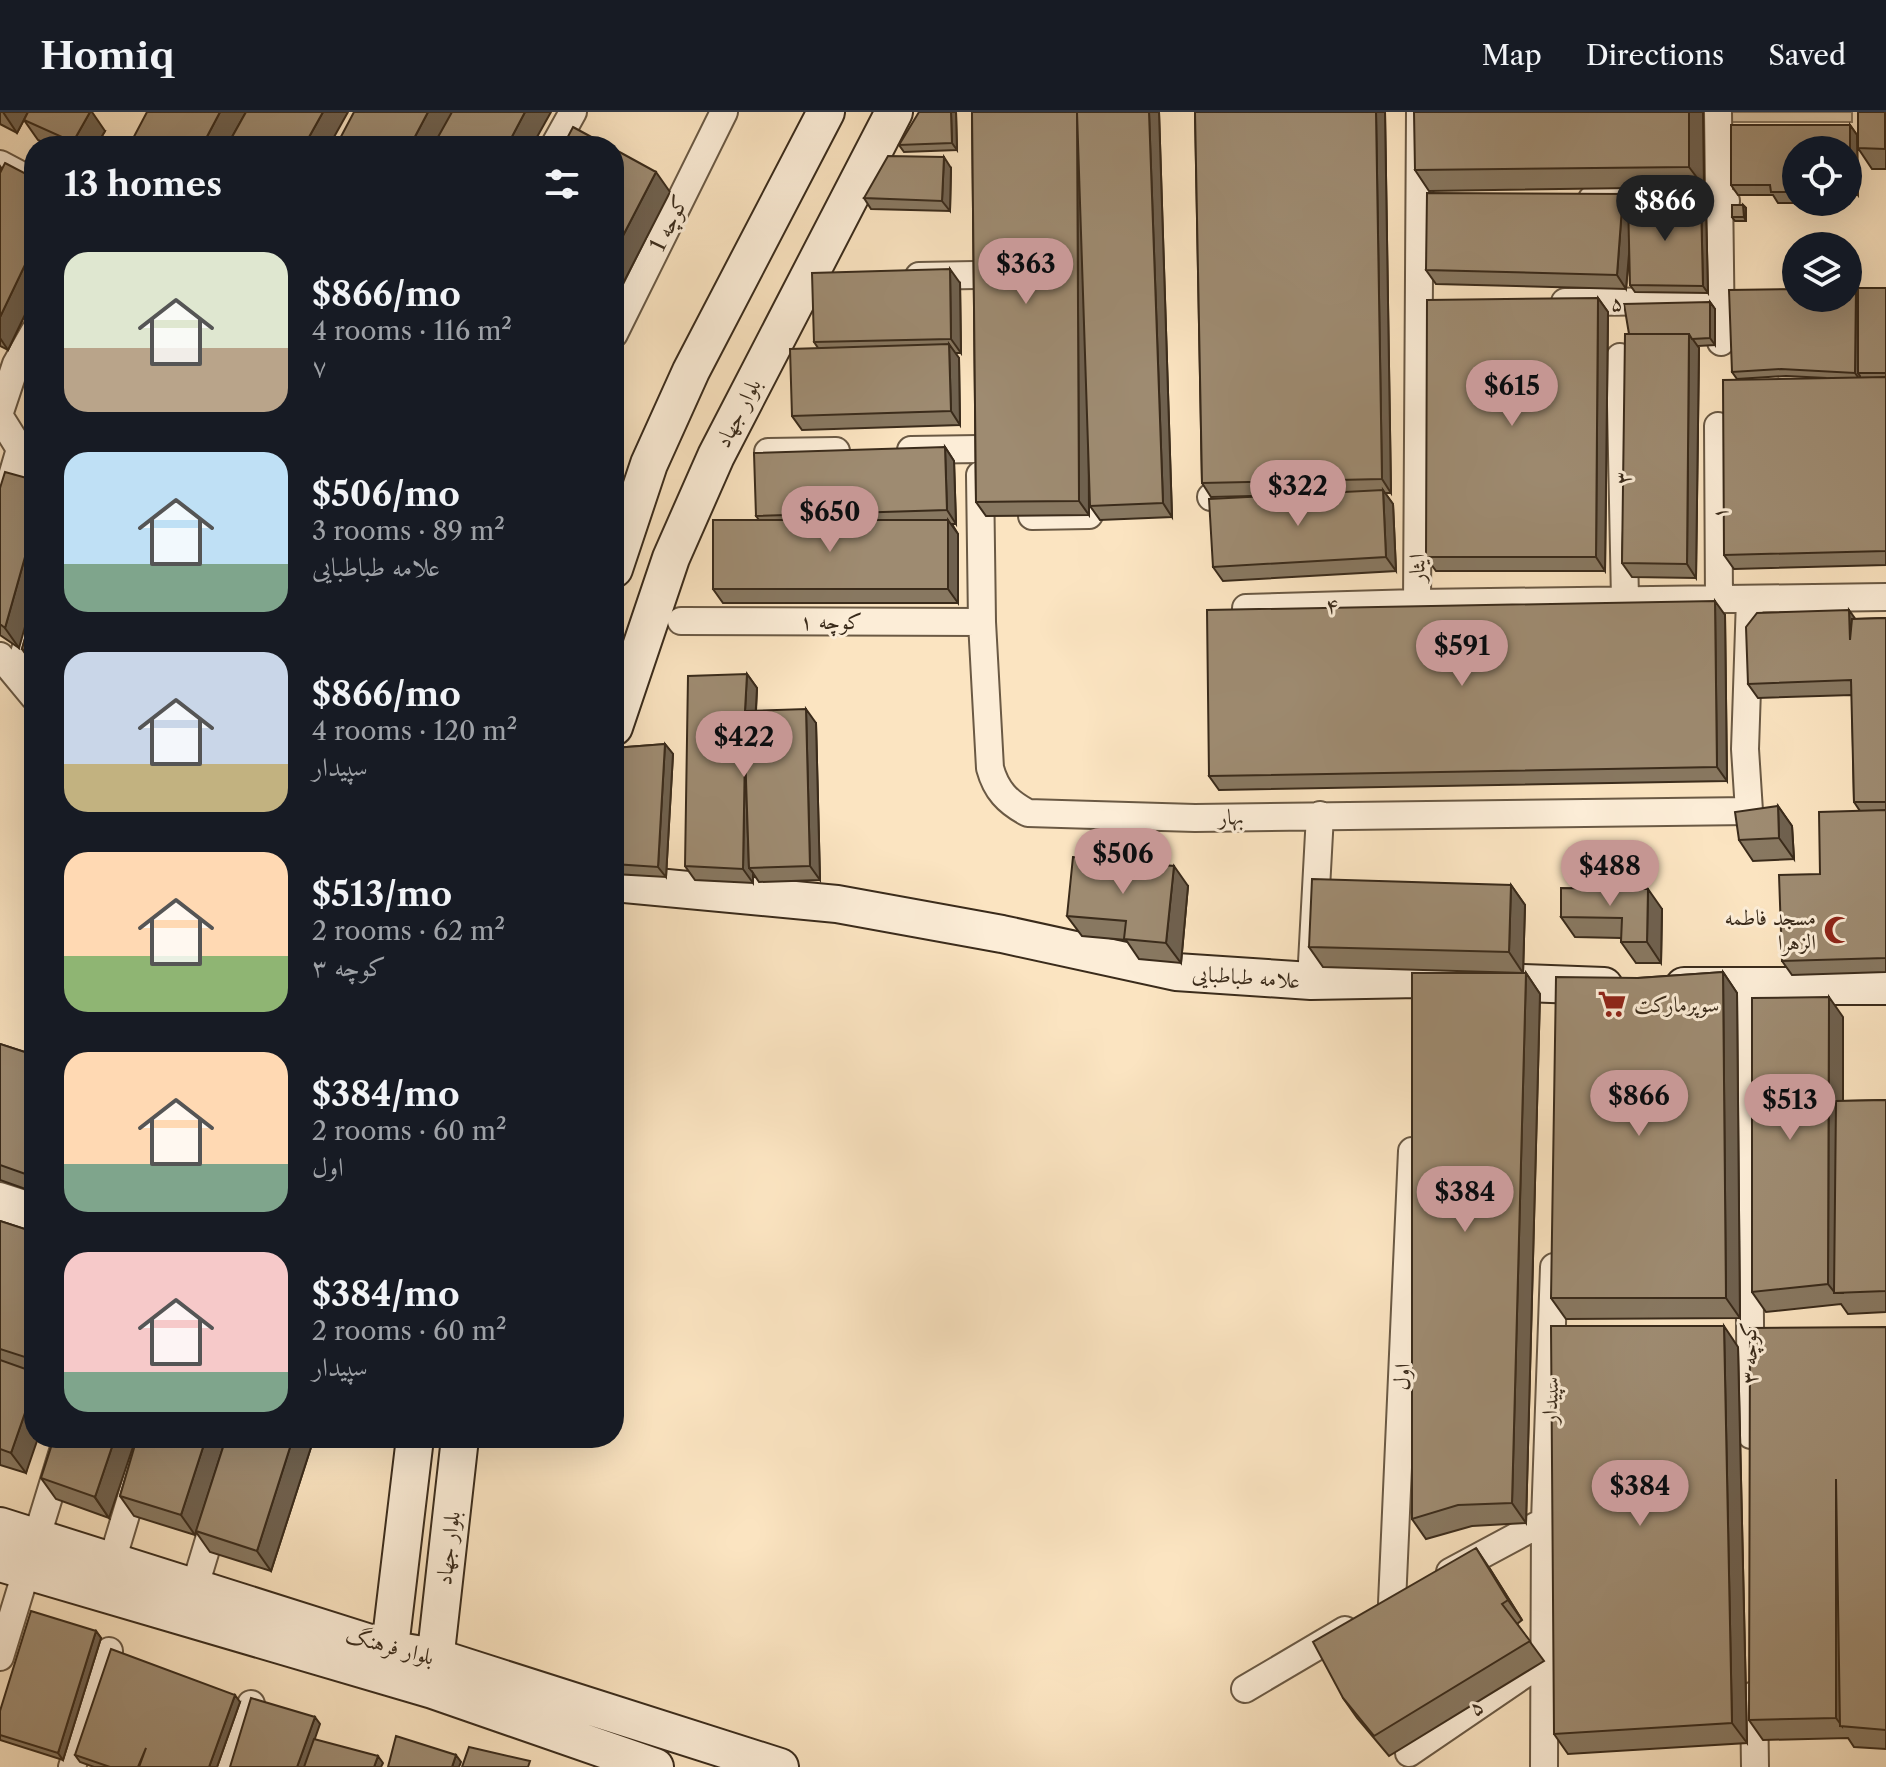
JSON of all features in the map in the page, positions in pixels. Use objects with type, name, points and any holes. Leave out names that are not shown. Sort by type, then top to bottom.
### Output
[{"type":"main road","points":[[624,531],[649,464],[691,371],[826,112]]},
{"type":"main road","name":"بلوار جهاد","points":[[624,705],[669,607],[671,558],[716,456],[894,112]]},
{"type":"main road","points":[[624,480],[649,464]]},
{"type":"main road","points":[[624,551],[671,558]]},
{"type":"main road","points":[[624,584],[669,607]]},
{"type":"main road","name":"علامه طباطبایی","points":[[624,884],[837,904],[1002,934],[1176,972],[1311,981],[1418,994],[1560,1001],[1646,986],[1886,986]]},
{"type":"main road","name":"بلوار جهاد","points":[[389,1664],[414,1448]]},
{"type":"main road","name":"بلوار جهاد","points":[[434,1674],[459,1448]]},
{"type":"main road","name":"بلوار فرهنگ","points":[[0,1526],[195,1586],[389,1664]]},
{"type":"main road","name":"بلوار فرهنگ","points":[[13,1567],[434,1674],[780,1767]]},
{"type":"main road","name":"بلوار فرهنگ","points":[[434,1674],[655,1767]]},
{"type":"street","points":[[560,136],[573,112]]},
{"type":"street","name":"کوچه 1","points":[[624,314],[724,112]]},
{"type":"street","name":"ایثار","points":[[1420,112],[1417,302],[1404,504],[1417,603],[1886,597]]},
{"type":"street","points":[[1718,112],[1722,201],[1721,342]]},
{"type":"street","points":[[1420,196],[1452,197]]},
{"type":"street","points":[[1562,198],[1722,201]]},
{"type":"street","points":[[976,246],[976,307]]},
{"type":"street","points":[[889,277],[975,275]]},
{"type":"street","name":"۵","points":[[1545,302],[1721,301]]},
{"type":"street","points":[[1417,302],[1449,302]]},
{"type":"street","points":[[0,517],[18,450],[0,414],[16,364],[24,350]]},
{"type":"street","name":"۳","points":[[1620,357],[1625,599]]},
{"type":"street","name":"بهار","points":[[979,418],[982,622],[990,768],[995,787],[1013,805],[1028,813],[1195,818],[1749,811],[1745,749],[1750,599]]},
{"type":"street","name":"۱","points":[[1718,426],[1719,599]]},
{"type":"street","points":[[889,450],[979,449]]},
{"type":"street","points":[[768,452],[859,451]]},
{"type":"street","points":[[981,508],[986,516],[1089,515],[1088,455]]},
{"type":"street","points":[[1207,483],[1302,500]]},
{"type":"street","name":"۴","points":[[1246,608],[1417,603]]},
{"type":"street","name":"کوچه ۱","points":[[669,607],[982,622]]},
{"type":"street","points":[[24,638],[8,666],[24,685]]},
{"type":"street","points":[[1311,981],[1320,815]]},
{"type":"street","name":"کوچه ۳","points":[[1747,987],[1751,1465]]},
{"type":"street","name":"اول","points":[[1392,1603],[1412,1151]]},
{"type":"street","points":[[0,1196],[24,1204]]},
{"type":"street","points":[[0,1221],[24,1228]]},
{"type":"street","name":"سپیدار","points":[[1544,1767],[1545,1521],[1555,1241]]},
{"type":"street","points":[[1553,1337],[1583,1337]]},
{"type":"street","points":[[1719,1338],[1780,1338]]},
{"type":"street","points":[[0,1657],[13,1567],[36,1537],[64,1448]]},
{"type":"street","points":[[112,1561],[146,1448]]},
{"type":"street","points":[[195,1586],[226,1483]]},
{"type":"street","points":[[1245,1689],[1392,1603],[1545,1521]]},
{"type":"street","points":[[72,1767],[109,1651]]},
{"type":"street","name":"۵","points":[[1409,1753],[1544,1661]]},
{"type":"street","points":[[1754,1672],[1755,1767]]},
{"type":"street","points":[[229,1767],[251,1704]]},
{"type":"shaded area","points":[[1729,112],[1852,112],[1852,122],[1729,122]]},
{"type":"building","points":[[28,112],[90,112],[76,136],[60,136],[24,120]]},
{"type":"building","points":[[147,112],[220,112],[207,136],[134,136]]},
{"type":"building","points":[[246,112],[323,112],[310,136],[233,136]]},
{"type":"building","points":[[354,112],[428,112],[415,136],[341,136]]},
{"type":"building","points":[[452,112],[525,112],[512,136],[439,136]]},
{"type":"building","points":[[919,112],[951,112],[952,143],[899,145]]},
{"type":"building","points":[[972,112],[1077,112],[1079,501],[976,502]]},
{"type":"building","points":[[1077,112],[1149,112],[1163,503],[1090,506]]},
{"type":"building","points":[[1195,112],[1376,112],[1382,479],[1202,483]]},
{"type":"building","points":[[1414,112],[1689,112],[1689,167],[1415,170]]},
{"type":"building","points":[[1858,112],[1885,112],[1885,149],[1862,148],[1862,136],[1858,136]]},
{"type":"building","points":[[1731,125],[1850,125],[1850,136],[1782,136],[1782,192],[1771,192],[1770,185],[1731,185]]},
{"type":"building","points":[[573,127],[590,136],[568,136]]},
{"type":"building","points":[[624,154],[656,172],[624,234]]},
{"type":"building","points":[[888,156],[944,157],[942,201],[864,198]]},
{"type":"building","points":[[5,163],[24,173],[24,267],[0,317],[0,173]]},
{"type":"building","points":[[1427,193],[1623,194],[1617,275],[1426,270]]},
{"type":"building","points":[[1663,199],[1666,235],[1666,202],[1701,201],[1703,286],[1630,285],[1628,201]]},
{"type":"building","points":[[1732,205],[1743,205],[1744,217],[1732,217]]},
{"type":"building","points":[[950,269],[951,339],[814,342],[812,273]]},
{"type":"building","points":[[1862,288],[1886,288],[1886,373],[1858,373],[1858,312],[1862,312]]},
{"type":"building","points":[[1782,289],[1782,312],[1856,312],[1855,373],[1781,369],[1732,372],[1729,290]]},
{"type":"building","points":[[1598,298],[1596,557],[1426,557],[1427,300]]},
{"type":"building","points":[[1710,302],[1710,338],[1692,339],[1689,334],[1629,334],[1624,304]]},
{"type":"building","points":[[1625,334],[1689,334],[1687,564],[1622,563]]},
{"type":"building","points":[[949,344],[951,411],[792,416],[790,349]]},
{"type":"building","points":[[1886,377],[1886,551],[1724,555],[1723,380]]},
{"type":"building","points":[[945,447],[947,510],[756,516],[754,453]]},
{"type":"building","points":[[5,472],[24,477],[24,561],[5,628],[0,624],[0,488]]},
{"type":"building","points":[[1383,490],[1386,557],[1213,567],[1209,499]]},
{"type":"building","points":[[713,520],[948,520],[948,589],[713,589]]},
{"type":"building","points":[[1715,601],[1717,767],[1209,776],[1207,610]]},
{"type":"building","points":[[1849,610],[1850,640],[1852,619],[1886,618],[1886,802],[1854,802],[1851,680],[1748,684],[1746,627],[1757,613]]},
{"type":"building","points":[[747,674],[745,711],[806,709],[810,866],[749,868],[745,751],[743,869],[685,866],[688,676]]},
{"type":"building","points":[[665,744],[658,867],[624,865],[624,747]]},
{"type":"building","points":[[1778,806],[1779,838],[1739,840],[1735,812]]},
{"type":"building","name":"مسجد فاطمه الزهرا","points":[[1886,810],[1886,958],[1782,961],[1779,875],[1820,874],[1819,812]]},
{"type":"building","points":[[1073,857],[1174,866],[1166,943],[1124,939],[1126,921],[1067,916]]},
{"type":"building","points":[[1312,879],[1511,885],[1509,952],[1309,947]]},
{"type":"building","points":[[1561,888],[1648,889],[1647,942],[1621,942],[1622,918],[1561,917]]},
{"type":"building","points":[[1723,972],[1726,1298],[1551,1298],[1556,977],[1638,978]]},
{"type":"building","points":[[1412,973],[1526,973],[1512,1503],[1458,1505],[1412,1519]]},
{"type":"building","points":[[1829,997],[1828,1284],[1752,1292],[1752,998]]},
{"type":"building","points":[[0,1044],[24,1052],[24,1173],[0,1165]]},
{"type":"building","points":[[1886,1100],[1886,1291],[1834,1293],[1836,1101]]},
{"type":"building","points":[[0,1221],[24,1229],[24,1357],[0,1349]]},
{"type":"building","points":[[1551,1326],[1724,1326],[1732,1723],[1554,1734]]},
{"type":"building","points":[[1886,1327],[1886,1730],[1840,1726],[1836,1479],[1836,1718],[1749,1720],[1750,1328]]},
{"type":"building","points":[[0,1360],[24,1368],[24,1416],[11,1453],[0,1449]]},
{"type":"building","points":[[51,1448],[112,1448],[95,1497],[41,1478]]},
{"type":"building","points":[[134,1448],[203,1448],[181,1515],[120,1496]]},
{"type":"building","points":[[223,1448],[290,1448],[257,1551],[196,1531]]},
{"type":"building","points":[[1476,1548],[1508,1600],[1502,1604],[1530,1641],[1374,1736],[1343,1698],[1313,1642]]},
{"type":"building","points":[[31,1611],[96,1631],[58,1753],[0,1735],[0,1711]]},
{"type":"building","points":[[111,1649],[235,1695],[209,1767],[139,1767],[146,1748],[138,1767],[110,1767],[75,1755]]},
{"type":"building","points":[[251,1698],[315,1717],[297,1767],[230,1767]]},
{"type":"building","points":[[396,1736],[456,1755],[452,1767],[388,1767]]},
{"type":"building","points":[[314,1739],[378,1756],[374,1767],[304,1767]]},
{"type":"building","points":[[469,1747],[530,1761],[528,1767],[462,1767]]},
{"type":"place","name":"مسجد فاطمه الزهرا","points":[[1838,930]]},
{"type":"place","name":"سوپرمارکت","points":[[1612,1004]]}]
